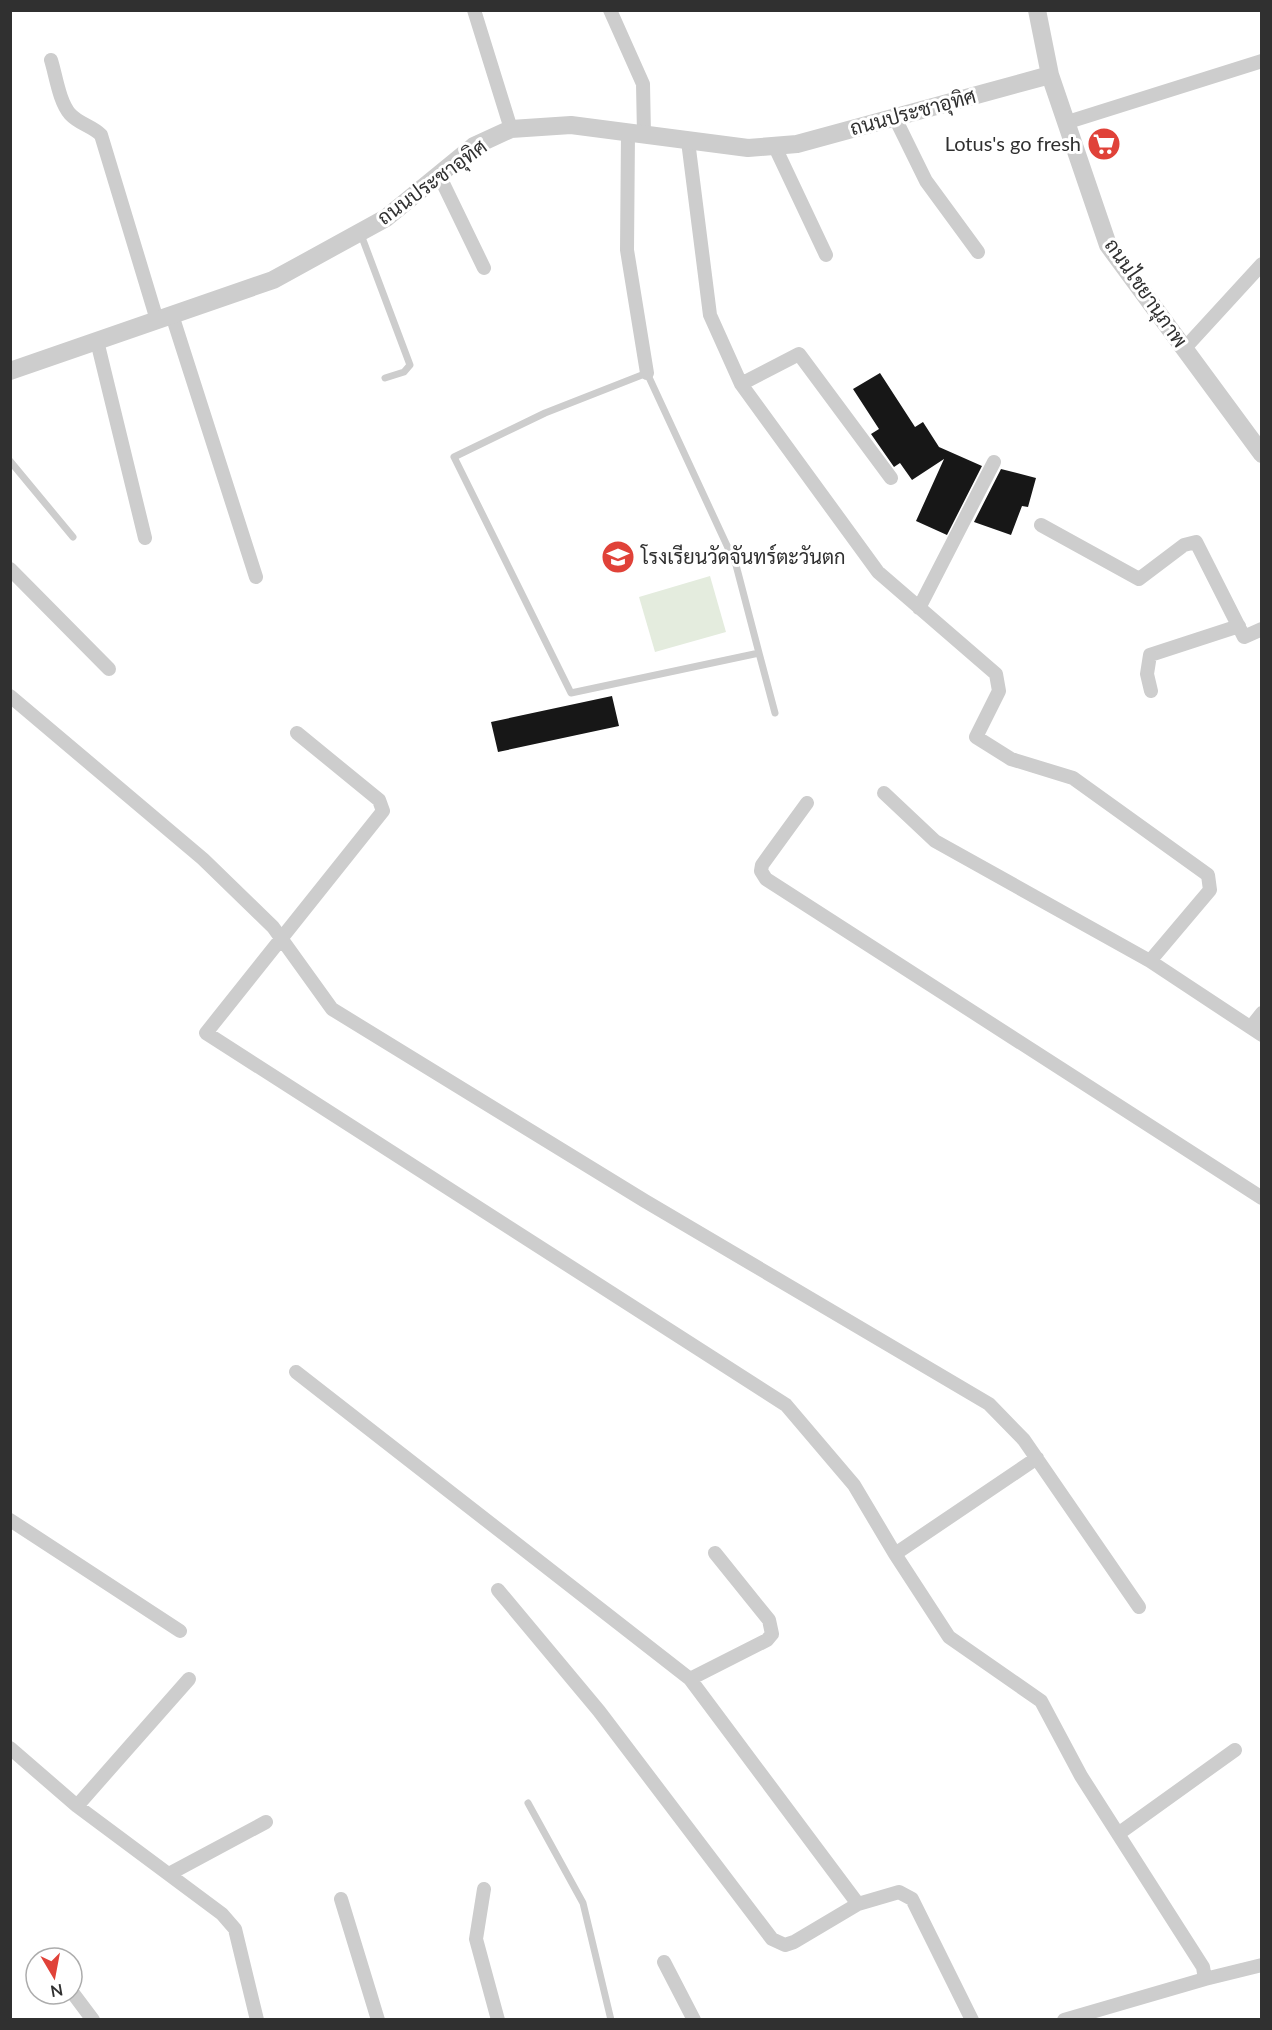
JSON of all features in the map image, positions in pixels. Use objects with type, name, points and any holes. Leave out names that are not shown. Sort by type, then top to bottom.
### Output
[{"type":"street","points":[[474,10],[511,129]]},
{"type":"street","points":[[610,10],[643,84],[636,134],[627,250],[647,373]]},
{"type":"street","name":"ถนนไชยานุภาพ","points":[[1037,10],[1050,75],[1068,122],[1108,245],[1262,454]]},
{"type":"street","points":[[51,60],[64,105],[70,114],[93,126],[101,135],[256,577]]},
{"type":"street","points":[[1068,122],[1260,64]]},
{"type":"street","name":"ถนนประชาอุทิศ","points":[[10,371],[273,280],[386,218],[474,146],[511,129],[571,125],[748,148],[775,147],[797,144],[1050,75]]},
{"type":"street","points":[[895,118],[926,181],[978,252]]},
{"type":"street","points":[[688,141],[710,315],[741,384],[878,572],[996,674],[999,691],[976,737],[1011,759],[1073,778],[1209,875],[1210,890],[1150,961]]},
{"type":"street","points":[[775,147],[826,255]]},
{"type":"street","points":[[439,175],[484,268]]},
{"type":"street","points":[[1184,349],[1262,264]]},
{"type":"street","points":[[97,341],[145,538]]},
{"type":"street","points":[[741,384],[799,354],[891,478]]},
{"type":"street","points":[[919,608],[994,462]]},
{"type":"street","points":[[1041,525],[1139,579],[1184,545],[1196,542],[1244,637],[1262,629]]},
{"type":"street","points":[[10,569],[109,669]]},
{"type":"street","points":[[1151,691],[1147,674],[1150,655],[1239,626]]},
{"type":"street","points":[[10,696],[203,859],[282,938],[332,1009],[693,1230],[989,1404],[1024,1440],[1139,1607]]},
{"type":"street","points":[[297,733],[379,800],[383,811],[206,1033],[786,1405],[854,1485],[895,1554],[949,1637],[1041,1701],[1081,1776],[1203,1967],[1205,1978]]},
{"type":"street","points":[[884,793],[935,841],[1150,961],[1256,1031],[1262,1013]]},
{"type":"street","points":[[807,803],[762,865],[761,870],[766,879],[1262,1198]]},
{"type":"street","points":[[296,1372],[690,1679],[858,1904]]},
{"type":"street","points":[[895,1554],[1037,1458]]},
{"type":"street","points":[[10,1520],[180,1631]]},
{"type":"street","points":[[690,1679],[767,1640],[772,1634],[769,1620],[715,1553]]},
{"type":"street","points":[[498,1590],[599,1711],[772,1939],[784,1945],[794,1942],[858,1904],[899,1892],[912,1899],[972,2019]]},
{"type":"street","points":[[77,1806],[189,1679]]},
{"type":"street","points":[[10,1748],[77,1806],[222,1914],[235,1929],[257,2019]]},
{"type":"street","points":[[1118,1834],[1235,1750]]},
{"type":"street","points":[[169,1874],[266,1822]]},
{"type":"street","points":[[484,1889],[476,1939],[498,2019]]},
{"type":"street","points":[[341,1899],[378,2019]]},
{"type":"street","points":[[664,1962],[694,2019]]},
{"type":"street","points":[[1064,2019],[1205,1978],[1262,1965]]},
{"type":"street","points":[[83,2006],[93,2019]]},
{"type":"lane","points":[[360,232],[410,365],[404,372],[385,378]]},
{"type":"lane","points":[[759,652],[571,693],[454,457],[545,413],[647,373],[736,565],[759,652],[775,713]]},
{"type":"lane","points":[[10,461],[74,537]]},
{"type":"lane","points":[[528,1803],[583,1903],[611,2019]]},
{"type":"shaded area","points":[[710,576],[726,632],[655,652],[639,597]]},
{"type":"building","points":[[880,373],[915,427],[923,422],[939,447],[982,466],[947,535],[916,521],[944,459],[912,480],[900,463],[894,467],[871,434],[879,429],[853,389]]},
{"type":"building","points":[[1001,469],[1036,478],[1028,507],[1022,506],[1011,535],[974,522]]},
{"type":"building","points":[[612,696],[619,726],[498,752],[491,722]]},
{"type":"place","name":"Lotus's go fresh","points":[[1104,144]]},
{"type":"place","name":"โรงเรียนวัดจันทร์ตะวันตก","points":[[618,557]]}]
